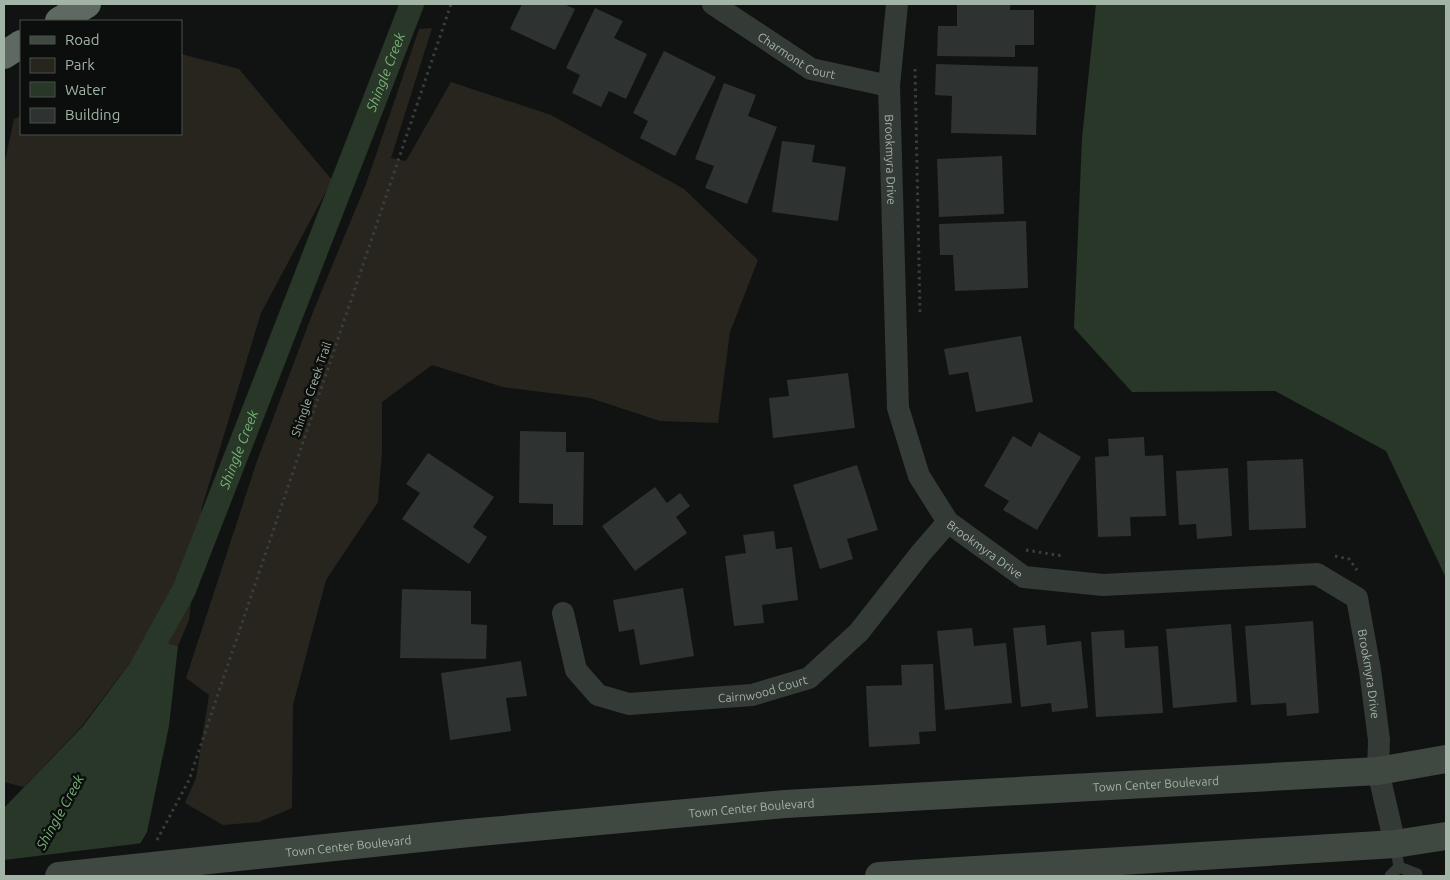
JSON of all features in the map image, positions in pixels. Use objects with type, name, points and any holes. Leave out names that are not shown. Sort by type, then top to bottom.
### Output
[{"type":"highway","points":[[61,20],[87,4]]},
{"type":"highway","points":[[4,54],[20,45]]},
{"type":"street","name":"Charmont Court","points":[[713,4],[811,69],[889,86]]},
{"type":"street","name":"Brookmyra Drive","points":[[897,4],[889,86],[898,408],[919,476],[948,522],[1024,576],[1103,585],[1317,574],[1357,598],[1370,670],[1378,740],[1378,771],[1397,855]]},
{"type":"street","name":"Cairnwood Court","points":[[563,613],[576,670],[598,695],[629,704],[752,695],[809,678],[859,632],[948,522]]},
{"type":"street","name":"Town Center Boulevard","points":[[59,876],[469,833],[785,804],[1378,771],[1446,759]]},
{"type":"street","points":[[879,876],[1397,855],[1446,836]]},
{"type":"lane","points":[[1390,876],[1397,855],[1417,876]]},
{"type":"path","name":"Shingle Creek Trail","points":[[157,841],[189,780],[451,4]]},
{"type":"path","points":[[915,67],[920,314]]},
{"type":"path","points":[[1022,549],[1067,557]]},
{"type":"path","points":[[1329,555],[1349,559],[1359,573]]},
{"type":"green space","points":[[432,28],[391,158],[406,161],[451,82],[551,115],[684,189],[758,260],[730,332],[718,423],[660,421],[590,398],[503,387],[432,365],[382,402],[382,451],[378,502],[326,580],[293,705],[292,808],[259,822],[223,825],[185,803],[196,778],[209,695],[186,678],[257,461],[313,312],[366,184],[419,29]]},
{"type":"green space","points":[[182,54],[239,69],[332,180],[261,313],[202,507],[189,620],[178,646],[156,640],[142,647],[81,727],[24,787],[4,782],[4,166],[14,119],[20,116],[20,135],[182,135]]},
{"type":"water","points":[[1096,4],[1446,4],[1446,578],[1386,451],[1275,391],[1132,392],[1074,328],[1082,138]]},
{"type":"water","points":[[156,640],[178,646],[169,726],[147,832],[121,876],[4,876],[4,808],[83,726],[142,647]]},
{"type":"pier","points":[[143,843],[124,876],[4,876],[4,860]]},
{"type":"building","points":[[522,4],[564,4],[575,9],[555,50],[510,29]]},
{"type":"building","points":[[957,4],[1010,4],[1010,10],[1034,10],[1034,45],[1015,45],[1015,57],[937,56],[938,26],[957,26]]},
{"type":"building","points":[[595,8],[623,21],[614,38],[647,54],[626,99],[609,91],[601,107],[572,93],[580,75],[566,68]]},
{"type":"building","points":[[664,51],[716,77],[675,156],[640,138],[648,121],[633,113]]},
{"type":"building","points":[[936,64],[1038,67],[1036,135],[951,133],[952,96],[935,95]]},
{"type":"building","points":[[724,83],[756,95],[748,116],[777,127],[747,204],[705,188],[714,166],[695,159]]},
{"type":"building","points":[[782,141],[815,145],[812,162],[846,167],[838,221],[772,212]]},
{"type":"building","points":[[1002,156],[1004,214],[939,217],[937,159]]},
{"type":"building","points":[[1026,221],[1028,288],[955,291],[953,255],[940,255],[939,224]]},
{"type":"building","points":[[1021,336],[1033,402],[976,412],[968,372],[949,375],[944,349]]},
{"type":"building","points":[[848,373],[855,428],[773,438],[769,398],[789,396],[787,380]]},
{"type":"building","points":[[520,431],[566,432],[566,452],[584,452],[583,525],[553,525],[553,504],[519,503]]},
{"type":"building","points":[[1039,432],[1081,457],[1037,530],[1003,510],[1009,501],[984,486],[1013,436],[1031,447]]},
{"type":"building","points":[[1144,437],[1145,456],[1163,455],[1166,516],[1130,517],[1131,536],[1098,537],[1095,457],[1109,456],[1108,439]]},
{"type":"building","points":[[428,453],[494,497],[473,527],[487,537],[469,564],[402,519],[420,493],[406,484]]},
{"type":"building","points":[[1303,459],[1306,528],[1249,530],[1247,461]]},
{"type":"building","points":[[857,465],[878,530],[847,539],[853,559],[820,569],[793,485]]},
{"type":"building","points":[[1228,468],[1232,536],[1197,539],[1196,524],[1179,525],[1176,471]]},
{"type":"building","points":[[655,487],[667,503],[680,493],[690,506],[676,517],[687,533],[635,571],[602,526]]},
{"type":"building","points":[[774,531],[776,549],[792,547],[798,600],[762,605],[764,623],[734,626],[725,556],[746,553],[743,535]]},
{"type":"building","points":[[683,588],[694,656],[640,665],[634,629],[619,632],[613,600]]},
{"type":"building","points":[[402,589],[471,591],[471,624],[487,625],[486,659],[400,658]]},
{"type":"building","points":[[1313,621],[1319,713],[1287,716],[1286,703],[1251,705],[1245,626]]},
{"type":"building","points":[[1231,624],[1237,702],[1173,708],[1166,629]]},
{"type":"building","points":[[1045,625],[1047,645],[1081,641],[1088,708],[1052,712],[1051,703],[1021,707],[1013,628]]},
{"type":"building","points":[[972,628],[974,646],[1006,643],[1012,703],[945,710],[937,631]]},
{"type":"building","points":[[1124,630],[1125,648],[1158,646],[1163,713],[1096,717],[1091,632]]},
{"type":"building","points":[[521,661],[527,696],[506,698],[511,731],[450,740],[441,673]]},
{"type":"building","points":[[933,664],[936,731],[919,732],[920,744],[869,747],[866,686],[902,685],[901,665]]},
{"type":"waterway","name":"Shingle Creek","points":[[141,668],[184,590],[412,4]]}]
